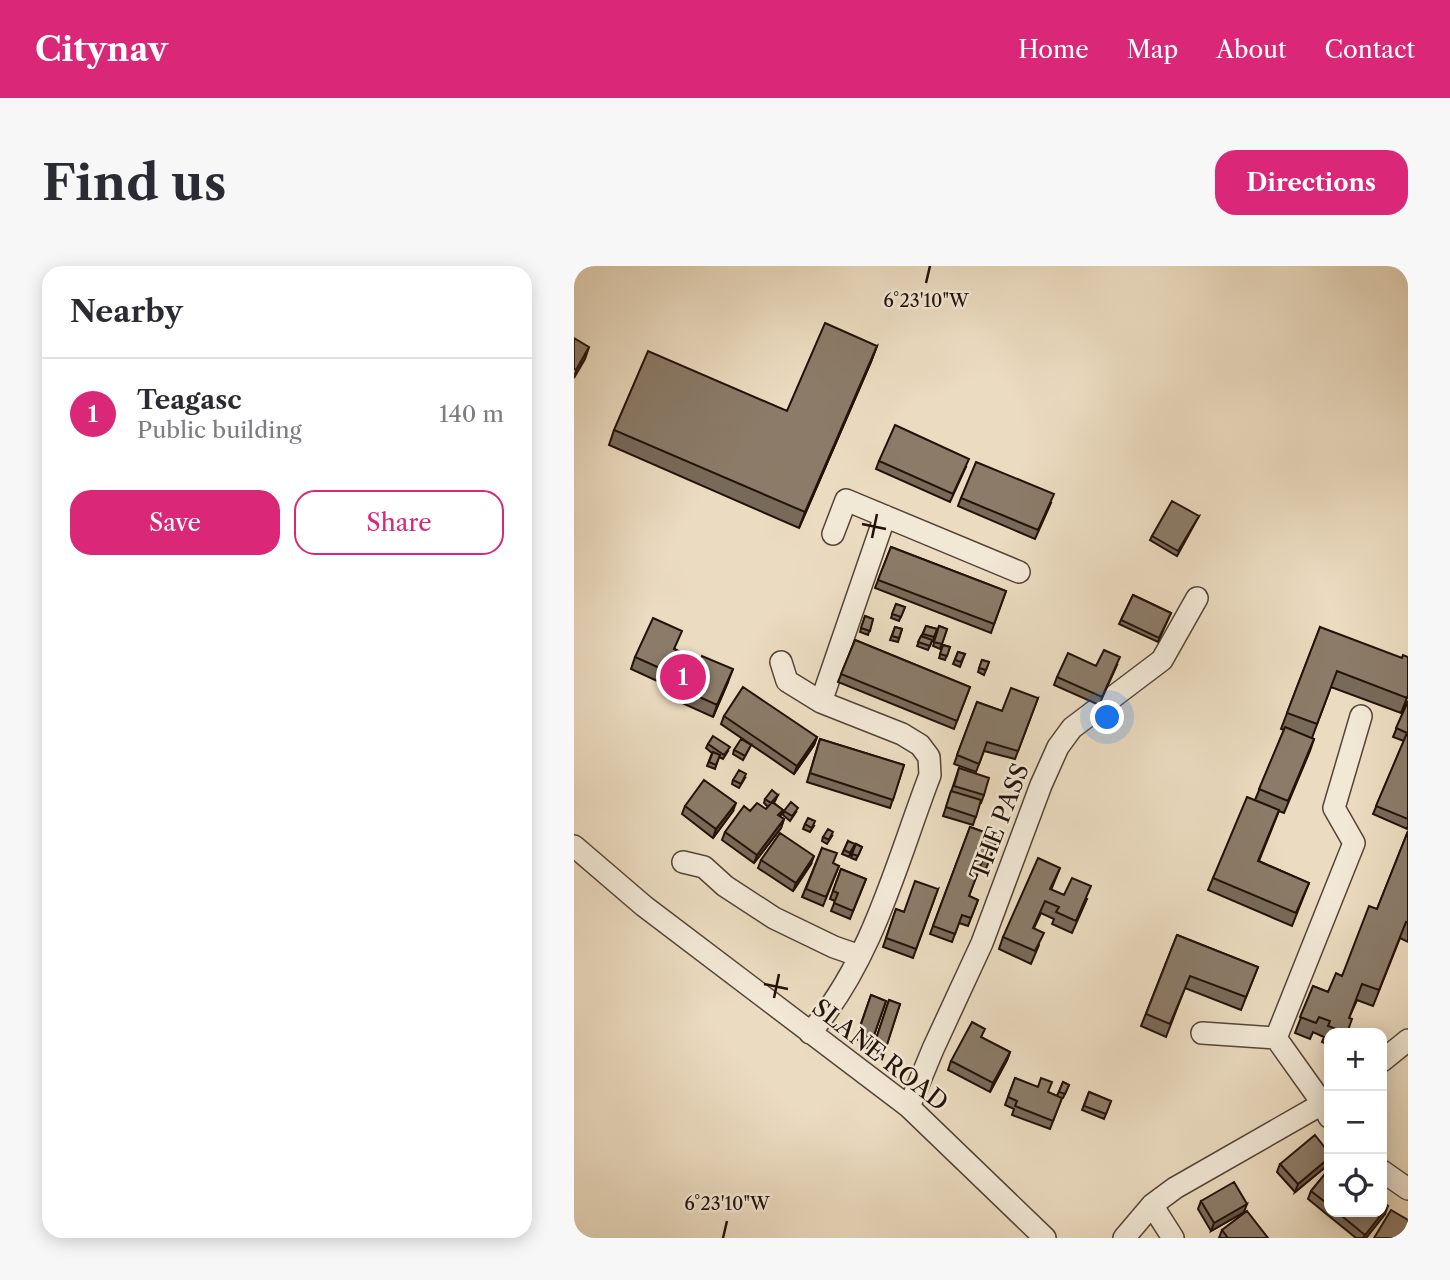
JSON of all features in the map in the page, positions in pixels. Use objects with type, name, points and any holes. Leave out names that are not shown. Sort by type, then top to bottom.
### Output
[{"type":"street","points":[[833,534],[846,500],[1019,572]]},
{"type":"street","points":[[821,702],[885,516]]},
{"type":"street","name":"THE PASS","points":[[909,1107],[982,943],[1041,785],[1058,747],[1072,727],[1162,660],[1198,598]]},
{"type":"street","points":[[781,662],[787,681],[821,702],[902,734],[920,745],[929,757],[930,775],[885,900],[860,956],[836,1000],[810,1033]]},
{"type":"street","points":[[1276,1038],[1354,843],[1334,808],[1361,716]]},
{"type":"street","name":"SLANE ROAD","points":[[574,846],[644,906],[909,1107],[1045,1238]]},
{"type":"street","points":[[683,862],[704,867],[725,886],[774,918],[825,943],[860,956]]},
{"type":"street","points":[[1202,1033],[1276,1038],[1324,1103]]},
{"type":"street","points":[[1387,1057],[1408,1040]]},
{"type":"street","points":[[1124,1238],[1152,1205],[1175,1188],[1324,1109]]},
{"type":"street","points":[[1387,1174],[1408,1189]]},
{"type":"street","points":[[1152,1205],[1173,1238]]},
{"type":"building","points":[[825,323],[877,346],[805,512],[614,430],[648,351],[787,411]]},
{"type":"building","points":[[574,338],[589,347],[576,370],[574,369]]},
{"type":"building","points":[[895,425],[969,459],[953,494],[879,461]]},
{"type":"building","points":[[976,462],[1054,494],[1038,530],[961,498]]},
{"type":"building","points":[[1172,501],[1199,516],[1178,551],[1152,536]]},
{"type":"building","points":[[891,547],[1006,591],[994,624],[878,580]]},
{"type":"building","points":[[1133,595],[1171,613],[1159,638],[1121,620]]},
{"type":"building","points":[[896,604],[905,607],[901,617],[892,614]]},
{"type":"building","points":[[865,616],[873,619],[870,631],[861,628]]},
{"type":"building","points":[[653,618],[682,631],[674,649],[700,661],[702,656],[733,669],[717,705],[686,691],[689,685],[669,677],[671,673],[635,657]]},
{"type":"building","points":[[926,626],[937,629],[934,637],[923,634]]},
{"type":"building","points":[[939,626],[947,629],[942,644],[934,642]]},
{"type":"building","points":[[895,627],[902,629],[899,638],[892,636]]},
{"type":"building","points":[[1320,627],[1402,658],[1403,655],[1408,657],[1407,698],[1337,671],[1317,724],[1287,713]]},
{"type":"building","points":[[921,636],[932,640],[930,646],[918,642]]},
{"type":"building","points":[[855,640],[970,687],[957,721],[841,674]]},
{"type":"building","points":[[943,645],[950,647],[947,656],[940,654]]},
{"type":"building","points":[[1104,650],[1120,657],[1102,697],[1057,677],[1068,653],[1096,666]]},
{"type":"building","points":[[958,652],[965,654],[961,662],[955,660]]},
{"type":"building","points":[[982,660],[989,662],[986,670],[979,668]]},
{"type":"building","points":[[743,687],[817,737],[797,766],[724,716]]},
{"type":"building","points":[[1011,688],[1038,698],[1018,751],[987,742],[979,764],[957,755],[977,702],[1002,711]]},
{"type":"building","points":[[1408,701],[1408,819],[1376,806],[1407,733],[1396,728]]},
{"type":"building","points":[[1285,727],[1314,739],[1288,801],[1259,789]]},
{"type":"building","points":[[713,736],[730,747],[724,755],[708,744]]},
{"type":"building","points":[[741,739],[751,745],[745,756],[734,750]]},
{"type":"building","points":[[820,739],[904,765],[893,800],[810,773]]},
{"type":"building","points":[[713,752],[720,755],[716,765],[709,762]]},
{"type":"building","points":[[959,768],[989,778],[984,795],[954,786]]},
{"type":"building","points":[[739,770],[746,774],[741,784],[733,780]]},
{"type":"building","points":[[704,780],[736,803],[716,829],[685,806]]},
{"type":"building","points":[[772,790],[778,795],[771,803],[765,799]]},
{"type":"building","points":[[951,791],[981,800],[976,817],[946,807]]},
{"type":"building","points":[[1247,797],[1279,810],[1258,861],[1309,883],[1296,913],[1213,878]]},
{"type":"building","points":[[772,802],[783,810],[778,815],[784,819],[757,855],[725,832],[744,806],[750,811],[757,803],[766,809]]},
{"type":"building","points":[[791,802],[798,808],[792,816],[784,811]]},
{"type":"building","points":[[808,818],[815,821],[812,828],[805,824]]},
{"type":"building","points":[[970,827],[998,837],[989,861],[983,859],[969,896],[978,900],[971,918],[962,915],[955,934],[933,926]]},
{"type":"building","points":[[828,829],[833,832],[829,840],[823,837]]},
{"type":"building","points":[[1408,831],[1408,923],[1406,922],[1379,990],[1362,984],[1349,1018],[1352,1019],[1349,1028],[1328,1026],[1330,1021],[1319,1017],[1316,1023],[1300,1017],[1313,986],[1328,992],[1336,973],[1342,976],[1369,906],[1377,909]]},
{"type":"building","points":[[780,833],[814,856],[796,883],[761,860]]},
{"type":"building","points":[[848,841],[855,844],[850,853],[844,850]]},
{"type":"building","points":[[856,844],[862,847],[858,856],[852,854]]},
{"type":"building","points":[[822,848],[837,853],[833,863],[839,866],[826,897],[806,889]]},
{"type":"building","points":[[1038,858],[1060,868],[1050,889],[1064,895],[1072,878],[1091,886],[1076,921],[1056,912],[1059,907],[1045,901],[1033,928],[1044,933],[1035,951],[1003,937]]},
{"type":"building","points":[[841,869],[866,879],[853,911],[834,903],[838,893],[833,891]]},
{"type":"building","points":[[915,881],[938,889],[916,949],[886,938],[896,909],[904,912]]},
{"type":"building","points":[[1177,935],[1258,967],[1246,997],[1190,976],[1170,1024],[1146,1014]]},
{"type":"building","points":[[871,995],[886,1001],[872,1041],[859,1030]]},
{"type":"building","points":[[889,1000],[900,1004],[885,1051],[875,1042]]},
{"type":"building","points":[[972,1022],[985,1029],[981,1037],[1010,1052],[993,1083],[951,1061]]},
{"type":"building","points":[[1015,1078],[1038,1087],[1041,1078],[1052,1082],[1048,1092],[1062,1098],[1053,1121],[1015,1106],[1017,1101],[1008,1097]]},
{"type":"building","points":[[1063,1082],[1069,1085],[1065,1094],[1059,1092]]},
{"type":"building","points":[[1089,1092],[1111,1101],[1106,1114],[1084,1106]]},
{"type":"building","points":[[1315,1135],[1324,1147],[1324,1162],[1298,1184],[1280,1164]]},
{"type":"building","points":[[1324,1175],[1324,1201],[1311,1191]]},
{"type":"building","points":[[1234,1182],[1247,1204],[1214,1223],[1201,1201]]},
{"type":"building","points":[[1391,1210],[1408,1220],[1408,1238],[1374,1238]]},
{"type":"building","points":[[1247,1211],[1268,1238],[1228,1238],[1222,1230]]},
{"type":"building","points":[[1343,1217],[1379,1217],[1365,1235]]},
{"type":"place","name":"Teagasc","points":[[683,677]]}]
